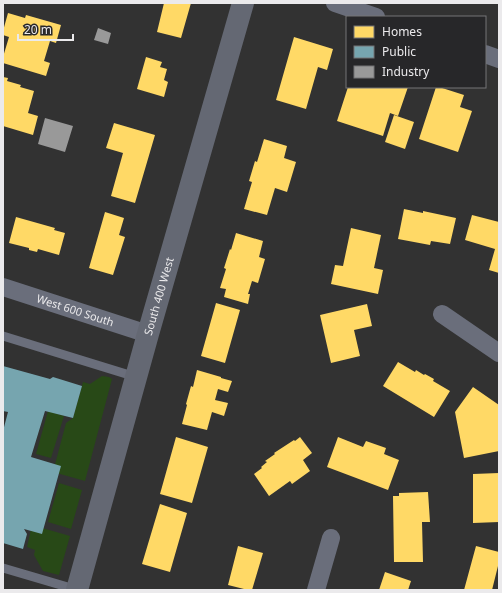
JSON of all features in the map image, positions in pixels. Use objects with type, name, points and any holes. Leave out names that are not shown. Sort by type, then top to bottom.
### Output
[{"type":"main road","name":"South 400 West","points":[[78,590],[148,334],[243,3]]},
{"type":"street","points":[[335,3],[373,16]]},
{"type":"street","points":[[486,54],[499,59]]},
{"type":"street","name":"West 600 South","points":[[3,287],[148,334]]},
{"type":"street","points":[[442,314],[499,353]]},
{"type":"street","points":[[316,590],[331,538]]},
{"type":"lane","points":[[3,336],[136,377]]},
{"type":"lane","points":[[3,568],[78,590]]},
{"type":"green space","points":[[102,376],[112,379],[85,481],[53,472],[66,423],[73,418],[83,382],[90,384]]},
{"type":"green space","points":[[48,411],[64,416],[51,458],[36,454]]},
{"type":"green space","points":[[59,483],[82,490],[71,529],[48,522]]},
{"type":"green space","points":[[32,525],[70,536],[59,575],[43,571],[34,555],[35,550],[27,547]]},
{"type":"building: Homes","points":[[164,3],[191,3],[181,38],[157,32]]},
{"type":"building: Homes","points":[[8,13],[25,18],[26,15],[61,25],[56,43],[50,41],[44,61],[50,63],[46,76],[3,63],[3,57],[9,37],[3,35]]},
{"type":"building: Homes","points":[[294,37],[333,49],[327,70],[318,67],[306,109],[276,100]]},
{"type":"building: Homes","points":[[146,57],[162,62],[160,67],[167,69],[164,80],[168,82],[164,97],[137,89]]},
{"type":"building: Homes","points":[[3,77],[8,78],[7,81],[21,85],[20,87],[34,91],[28,113],[38,116],[33,135],[3,126]]},
{"type":"building: Homes","points":[[348,88],[408,88],[398,116],[390,113],[383,136],[337,121]]},
{"type":"building: Homes","points":[[436,88],[442,88],[464,95],[460,107],[472,111],[458,152],[419,139]]},
{"type":"building: Homes","points":[[394,115],[414,122],[405,149],[385,142]]},
{"type":"building: Homes","points":[[114,123],[155,135],[135,203],[111,196],[123,153],[106,148]]},
{"type":"building: Homes","points":[[264,139],[287,146],[284,158],[296,162],[287,192],[275,188],[267,215],[244,209],[252,182],[249,181]]},
{"type":"building: Homes","points":[[404,209],[423,213],[423,211],[456,218],[450,244],[431,241],[430,245],[398,239]]},
{"type":"building: Homes","points":[[105,212],[124,218],[119,235],[125,237],[113,275],[89,268]]},
{"type":"building: Homes","points":[[472,215],[499,222],[499,273],[489,270],[495,249],[465,240]]},
{"type":"building: Homes","points":[[16,217],[55,228],[54,230],[65,233],[59,255],[38,249],[37,252],[29,250],[29,248],[9,243]]},
{"type":"building: Homes","points":[[351,228],[381,235],[374,268],[383,270],[378,294],[331,284],[335,265],[343,266]]},
{"type":"building: Homes","points":[[236,233],[263,241],[259,257],[265,259],[258,283],[252,281],[248,294],[250,294],[248,304],[224,297],[226,289],[220,288],[226,269],[224,268]]},
{"type":"building: Homes","points":[[216,303],[240,310],[225,363],[201,356]]},
{"type":"building: Homes","points":[[367,304],[372,326],[354,330],[360,356],[331,363],[320,315]]},
{"type":"building: Homes","points":[[398,362],[415,372],[416,370],[434,379],[433,381],[450,391],[434,417],[383,386]]},
{"type":"building: Homes","points":[[197,370],[232,381],[228,392],[218,389],[215,400],[228,403],[224,416],[212,412],[207,430],[182,424],[191,386],[193,387]]},
{"type":"building: Homes","points":[[473,387],[499,405],[499,451],[464,458],[455,412]]},
{"type":"building: Homes","points":[[176,437],[208,447],[192,503],[160,494]]},
{"type":"building: Homes","points":[[300,437],[312,453],[303,460],[310,471],[292,484],[290,481],[269,496],[254,474],[262,468],[261,467],[267,462],[265,461],[275,454],[274,453]]},
{"type":"building: Homes","points":[[338,437],[363,447],[366,441],[386,448],[384,454],[399,460],[388,490],[327,467]]},
{"type":"building: Homes","points":[[499,473],[499,522],[473,523],[473,474]]},
{"type":"building: Homes","points":[[428,492],[430,522],[422,522],[423,562],[394,562],[393,496],[399,496],[399,493]]},
{"type":"building: Homes","points":[[160,504],[187,513],[170,572],[142,564]]},
{"type":"building: Homes","points":[[238,546],[263,553],[252,590],[228,585]]},
{"type":"building: Homes","points":[[476,546],[499,552],[499,562],[492,590],[464,590]]},
{"type":"building: Homes","points":[[385,572],[411,581],[408,590],[379,590]]},
{"type":"building: Public","points":[[3,366],[50,379],[53,377],[82,386],[73,418],[45,411],[31,457],[61,466],[42,534],[24,529],[27,534],[23,549],[3,543],[3,431],[8,412],[3,411]]},
{"type":"building: Industry","points":[[98,28],[111,33],[108,44],[94,40]]},
{"type":"building: Industry","points":[[45,118],[73,126],[65,152],[38,144]]}]
